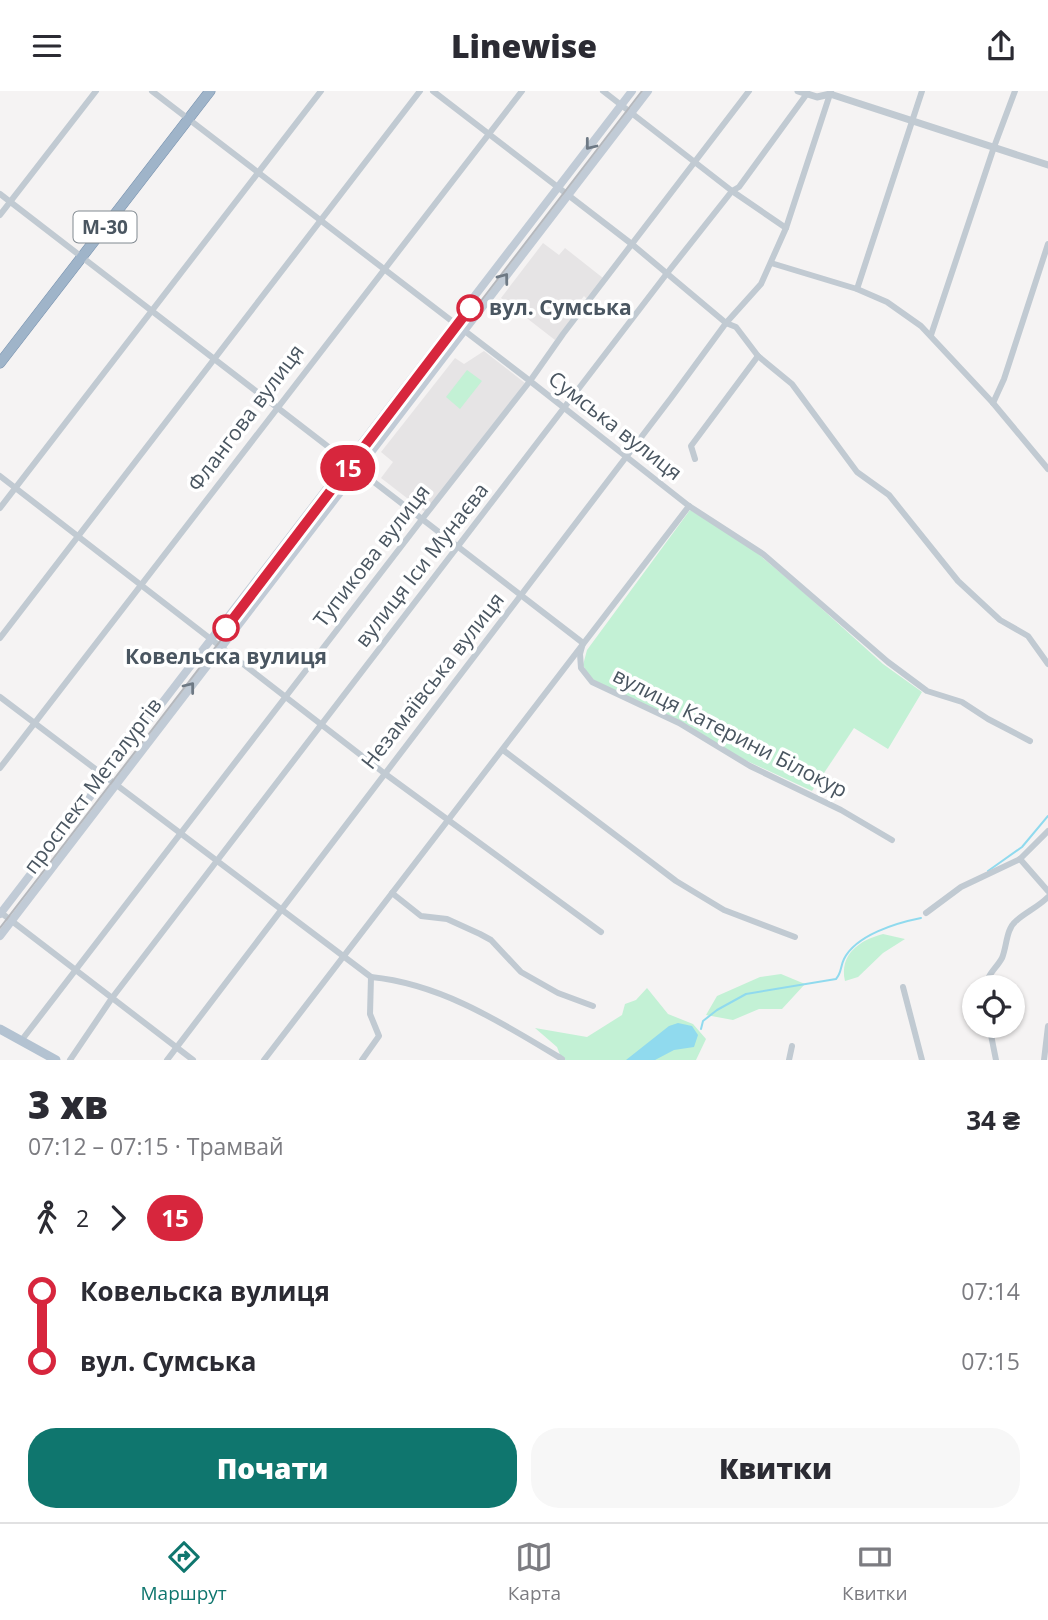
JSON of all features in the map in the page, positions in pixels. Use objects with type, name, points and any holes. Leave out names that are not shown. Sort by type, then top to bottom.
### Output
[{"type":"highway","name":"М-30","points":[[0,363],[210,91]]},
{"type":"main road","name":"проспект Металургів","points":[[0,913],[632,91]]},
{"type":"main road","name":"проспект Металургів","points":[[0,936],[648,91]]},
{"type":"main road","points":[[0,1029],[56,1060]]},
{"type":"street","points":[[0,215],[96,91]]},
{"type":"street","name":"Сумська вулиця","points":[[152,91],[689,506],[763,554],[888,663],[927,691],[962,702],[1030,741]]},
{"type":"street","points":[[0,508],[321,91]]},
{"type":"street","points":[[0,638],[420,91]]},
{"type":"street","points":[[433,91],[668,272],[726,323],[736,327],[758,356],[792,384],[857,472],[889,495],[958,581],[1000,621],[1028,636],[1048,664]]},
{"type":"street","name":"Флангова вулиця","points":[[0,768],[522,91]]},
{"type":"street","points":[[603,91],[732,191],[786,228]]},
{"type":"street","name":"Тупикова вулиця","points":[[21,1041],[530,381],[749,91]]},
{"type":"street","points":[[857,289],[922,91]]},
{"type":"street","points":[[931,335],[1015,91]]},
{"type":"street","points":[[802,93],[817,97],[831,93],[1048,165]]},
{"type":"street","name":"вулиця Іси Мунаєва","points":[[69,1060],[112,998],[668,272],[732,191],[739,187],[802,93]]},
{"type":"street","name":"Незамаївська вулиця","points":[[166,1060],[726,323],[761,283],[786,228],[831,93]]},
{"type":"street","points":[[0,194],[583,643]]},
{"type":"street","points":[[993,403],[1004,379],[1048,244]]},
{"type":"street","points":[[771,264],[857,289],[887,302],[931,335],[1048,468]]},
{"type":"street","points":[[695,459],[691,446],[758,356]]},
{"type":"street","points":[[0,477],[384,773],[601,932]]},
{"type":"street","points":[[264,1060],[689,506]]},
{"type":"street","name":"вулиця Катерини Білокур","points":[[583,643],[580,654],[581,668],[592,682],[679,723],[750,766],[841,810],[892,840]]},
{"type":"street","points":[[0,697],[371,977],[411,983],[460,1002],[562,1059]]},
{"type":"street","points":[[503,750],[676,881],[724,910],[795,937]]},
{"type":"street","points":[[926,913],[961,887],[1020,859],[1048,831]]},
{"type":"street","points":[[1020,859],[1048,891]]},
{"type":"street","points":[[392,893],[421,916],[447,919],[491,940],[522,972],[558,993],[593,1006]]},
{"type":"street","points":[[989,975],[1001,959],[1014,922],[1038,908],[1048,898]]},
{"type":"street","points":[[0,913],[193,1060]]},
{"type":"street","points":[[362,1060],[379,1036],[370,1014],[371,977]]},
{"type":"street","points":[[903,987],[922,1060]]},
{"type":"street","points":[[1044,1060],[1048,1026]]},
{"type":"street","points":[[992,1038],[996,1060]]},
{"type":"street","points":[[789,1060],[792,1046]]},
{"type":"shaded area","points":[[543,243],[559,255],[565,248],[603,278],[587,299],[584,296],[578,304],[581,307],[555,340],[501,298]]},
{"type":"shaded area","points":[[484,351],[525,383],[425,512],[381,478],[393,462],[381,452],[455,358],[464,364]]},
{"type":"green space","points":[[467,370],[482,381],[460,409],[446,397]]},
{"type":"green space","points":[[690,510],[744,542],[883,664],[922,692],[888,749],[854,728],[812,791],[745,760],[590,678],[583,665],[587,650]]},
{"type":"green space","points":[[883,934],[905,939],[883,953],[858,977],[845,981],[844,971],[848,956],[859,944]]},
{"type":"green space","points":[[781,974],[805,984],[782,1009],[759,1009],[733,1020],[706,1015],[717,996],[760,977]]},
{"type":"green space","points":[[647,988],[668,1014],[693,1024],[706,1039],[696,1060],[562,1060],[557,1047],[535,1028],[587,1037],[622,1015],[625,1004],[636,1000]]},
{"type":"water","points":[[678,1023],[692,1026],[698,1035],[694,1047],[674,1050],[655,1060],[626,1060],[669,1026]]},
{"type":"waterway","points":[[988,871],[1022,847],[1048,816]]},
{"type":"waterway","points":[[701,1029],[703,1021],[717,1010],[746,994],[836,979],[844,959],[858,943],[878,931],[921,918]]},
{"type":"tram line","points":[[0,928],[642,91]]},
{"type":"tram line","name":"15","points":[[226,628],[470,308]]},
{"type":"place","name":"вул. Сумська","points":[[470,308]]},
{"type":"place","name":"Ковельска вулиця","points":[[226,628]]}]
